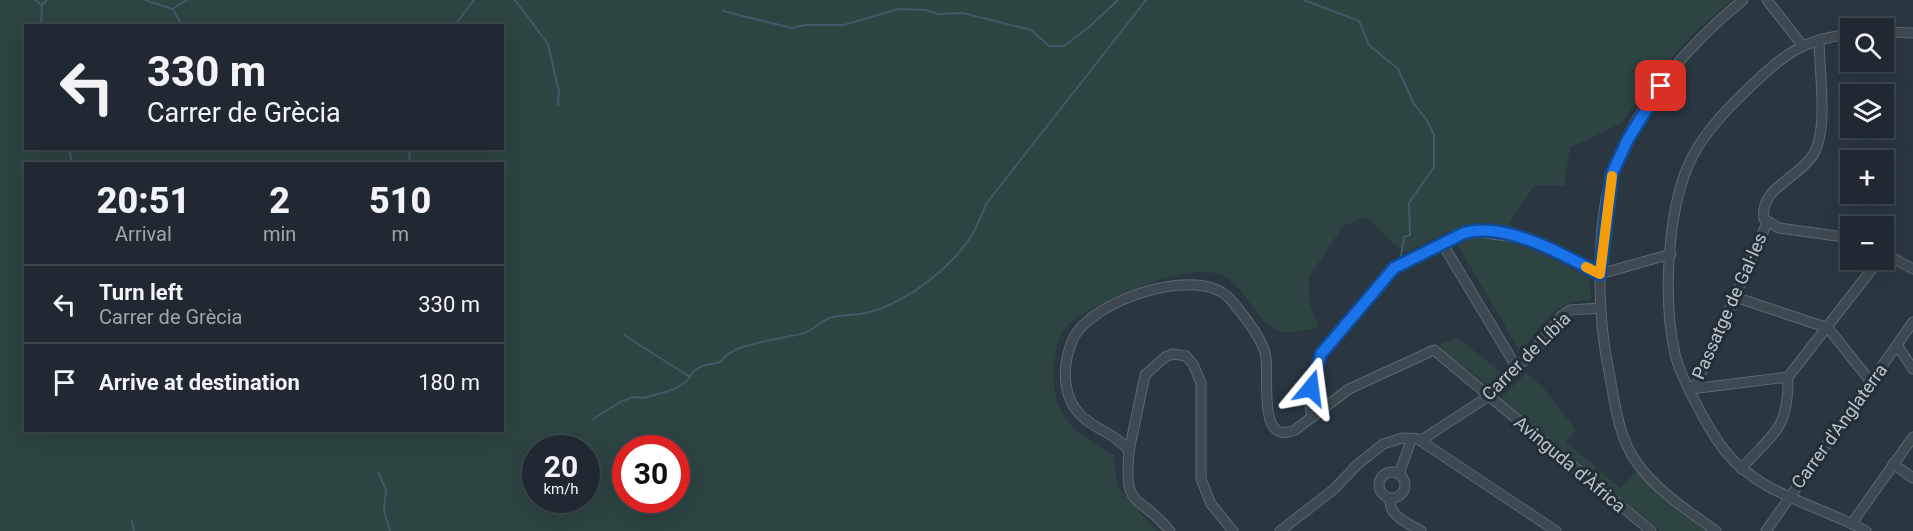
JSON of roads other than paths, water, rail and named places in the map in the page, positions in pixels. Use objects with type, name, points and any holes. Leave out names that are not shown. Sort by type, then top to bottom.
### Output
[{"type":"street","points":[[1716,531],[1659,487],[1629,449],[1618,415],[1602,341],[1600,274],[1610,183],[1623,149],[1649,103],[1675,67],[1743,0]]},
{"type":"street","points":[[1767,0],[1802,45]]},
{"type":"street","points":[[1894,32],[1913,33]]},
{"type":"street","points":[[1840,36],[1802,45],[1780,59],[1729,107],[1696,151],[1688,166],[1678,203],[1671,254],[1672,336],[1676,357],[1691,389],[1717,439],[1741,469],[1788,497],[1866,531]]},
{"type":"street","name":"Passatge de Gal·les","points":[[1691,389],[1696,383],[1767,223],[1763,213],[1766,201],[1775,189],[1800,171],[1811,158],[1817,144],[1821,118],[1818,40]]},
{"type":"street","points":[[1767,223],[1788,230],[1840,237]]},
{"type":"street","points":[[1129,451],[1114,436],[1083,418],[1073,406],[1066,388],[1065,377],[1072,341],[1083,324],[1107,306],[1180,285],[1204,284],[1219,290],[1233,302],[1266,355],[1268,415],[1275,429],[1282,433],[1290,432],[1312,416],[1309,400],[1321,354],[1394,268],[1443,243],[1470,231],[1517,236],[1600,274],[1671,254]]},
{"type":"street","points":[[1443,243],[1517,368]]},
{"type":"street","points":[[1894,259],[1913,269]]},
{"type":"street","points":[[1741,469],[1784,420],[1788,399],[1788,377],[1872,270]]},
{"type":"street","points":[[1735,297],[1828,328],[1871,382]]},
{"type":"street","name":"Carrer de Líbia","points":[[1280,531],[1334,489],[1357,465],[1383,444],[1392,440],[1415,438],[1489,396],[1517,368],[1561,316],[1570,310],[1600,308]]},
{"type":"street","name":"Carrer d'Anglaterra","points":[[1766,531],[1913,322]]},
{"type":"street","points":[[1897,345],[1913,369]]},
{"type":"street","name":"Avinguda d'Àfrica","points":[[1312,416],[1349,389],[1434,350],[1651,531]]},
{"type":"street","points":[[1170,531],[1130,494],[1126,476],[1145,375],[1165,357],[1173,354],[1185,356],[1193,364],[1200,383],[1201,478],[1211,504],[1233,531]]},
{"type":"street","points":[[1691,389],[1788,377]]},
{"type":"street","points":[[1851,523],[1913,437]]},
{"type":"street","points":[[1399,474],[1384,475],[1379,484],[1382,494],[1391,499],[1401,496],[1405,487],[1399,474],[1415,438],[1556,531]]},
{"type":"street","points":[[1893,464],[1913,478]]},
{"type":"street","points":[[1391,499],[1390,507],[1394,513],[1421,531]]},
{"type":"waterway","points":[[35,0],[42,5],[47,0]]},
{"type":"waterway","points":[[145,0],[172,9],[187,0]]},
{"type":"waterway","points":[[456,24],[474,0]]},
{"type":"waterway","points":[[515,0],[548,44],[559,92],[558,105]]},
{"type":"waterway","points":[[723,11],[792,28],[805,25],[844,25],[898,9],[925,10],[938,14],[963,13],[1031,30],[1049,46],[1064,46],[1118,0]]},
{"type":"waterway","points":[[593,419],[622,401],[633,397],[644,398],[675,389],[686,382],[694,371],[702,366],[721,362],[735,350],[804,333],[832,317],[877,310],[903,298],[927,282],[950,262],[968,241],[986,204],[1146,0]]},
{"type":"waterway","points":[[1304,0],[1359,21],[1369,45],[1398,69],[1414,104],[1426,119],[1434,135],[1434,167],[1409,203],[1410,235],[1404,237],[1401,256]]},
{"type":"waterway","points":[[41,24],[42,5]]},
{"type":"waterway","points":[[173,10],[182,24]]},
{"type":"waterway","points":[[69,150],[72,162]]},
{"type":"waterway","points":[[409,162],[410,150]]},
{"type":"waterway","points":[[624,335],[690,377]]},
{"type":"waterway","points":[[378,472],[386,490],[384,511],[390,531]]},
{"type":"waterway","points":[[132,521],[134,531]]}]
